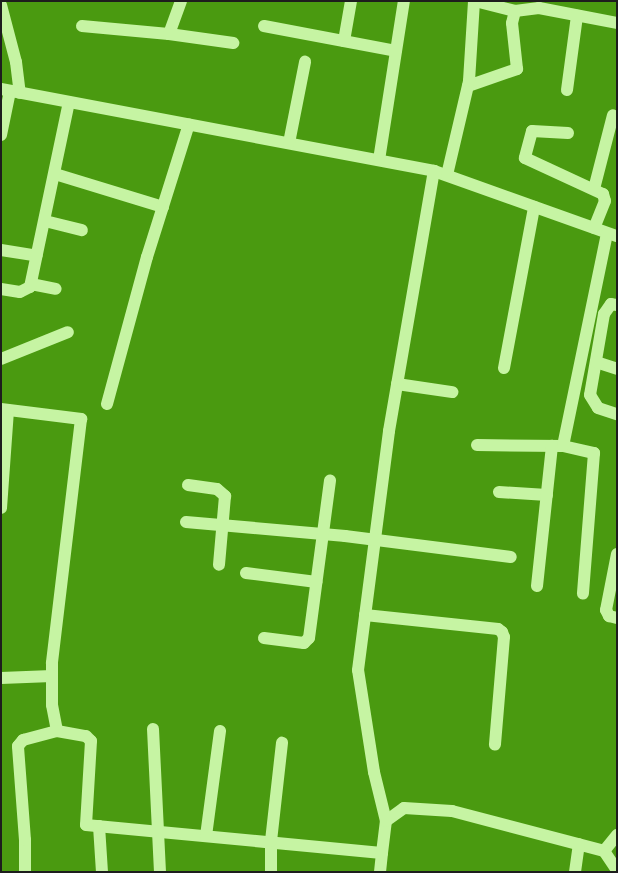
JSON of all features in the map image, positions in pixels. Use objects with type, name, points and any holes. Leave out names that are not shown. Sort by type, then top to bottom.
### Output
[{"type":"street","points":[[169,34],[181,1]]},
{"type":"street","points":[[344,41],[351,1]]},
{"type":"street","points":[[379,160],[404,1]]},
{"type":"street","points":[[447,175],[468,86],[474,1],[515,11],[533,8],[617,24]]},
{"type":"street","points":[[1,135],[10,91],[2,11]]},
{"type":"street","points":[[468,86],[517,69],[512,23],[515,11]]},
{"type":"street","points":[[567,90],[577,16]]},
{"type":"street","points":[[82,26],[169,34],[233,43]]},
{"type":"street","points":[[264,26],[396,51]]},
{"type":"street","points":[[289,143],[305,62]]},
{"type":"street","points":[[10,91],[434,171],[612,234],[557,446],[547,495],[537,586]]},
{"type":"street","points":[[1,289],[24,292],[31,284],[69,102]]},
{"type":"street","points":[[594,189],[613,115]]},
{"type":"street","points":[[107,404],[163,207],[189,124]]},
{"type":"street","points":[[568,134],[532,131],[525,159],[603,194],[605,198],[594,228]]},
{"type":"street","points":[[380,872],[386,821],[374,772],[358,670],[374,540],[397,384],[434,171]]},
{"type":"street","points":[[55,174],[163,207]]},
{"type":"street","points":[[504,368],[534,207]]},
{"type":"street","points":[[45,221],[82,230]]},
{"type":"street","points":[[1,250],[37,256]]},
{"type":"street","points":[[31,284],[56,289]]},
{"type":"street","points":[[617,304],[611,304],[604,314],[591,400],[598,408],[617,414]]},
{"type":"street","points":[[1,359],[68,332]]},
{"type":"street","points":[[596,362],[617,369]]},
{"type":"street","points":[[397,384],[452,392]]},
{"type":"street","points":[[1,508],[4,410],[81,419],[52,676],[52,705],[57,731]]},
{"type":"street","points":[[477,445],[557,446],[594,453],[595,458],[583,594]]},
{"type":"street","points":[[264,638],[304,643],[307,641],[330,480]]},
{"type":"street","points":[[188,486],[217,489],[225,496],[219,565]]},
{"type":"street","points":[[499,492],[547,495]]},
{"type":"street","points":[[186,522],[374,540],[511,557]]},
{"type":"street","points":[[617,554],[606,610],[609,616],[617,618]]},
{"type":"street","points":[[246,572],[316,582]]},
{"type":"street","points":[[365,615],[498,629],[502,632],[504,637],[495,744]]},
{"type":"street","points":[[1,678],[52,676]]},
{"type":"street","points":[[153,729],[160,872]]},
{"type":"street","points":[[25,872],[25,840],[18,746],[23,740],[57,731],[90,737],[86,824],[157,832],[271,841],[382,854]]},
{"type":"street","points":[[206,836],[220,731]]},
{"type":"street","points":[[271,872],[271,841],[282,743]]},
{"type":"street","points":[[386,821],[404,808],[452,811],[604,851],[617,870]]},
{"type":"street","points":[[99,826],[102,872]]},
{"type":"street","points":[[604,851],[617,835]]},
{"type":"street","points":[[575,872],[579,844]]}]
